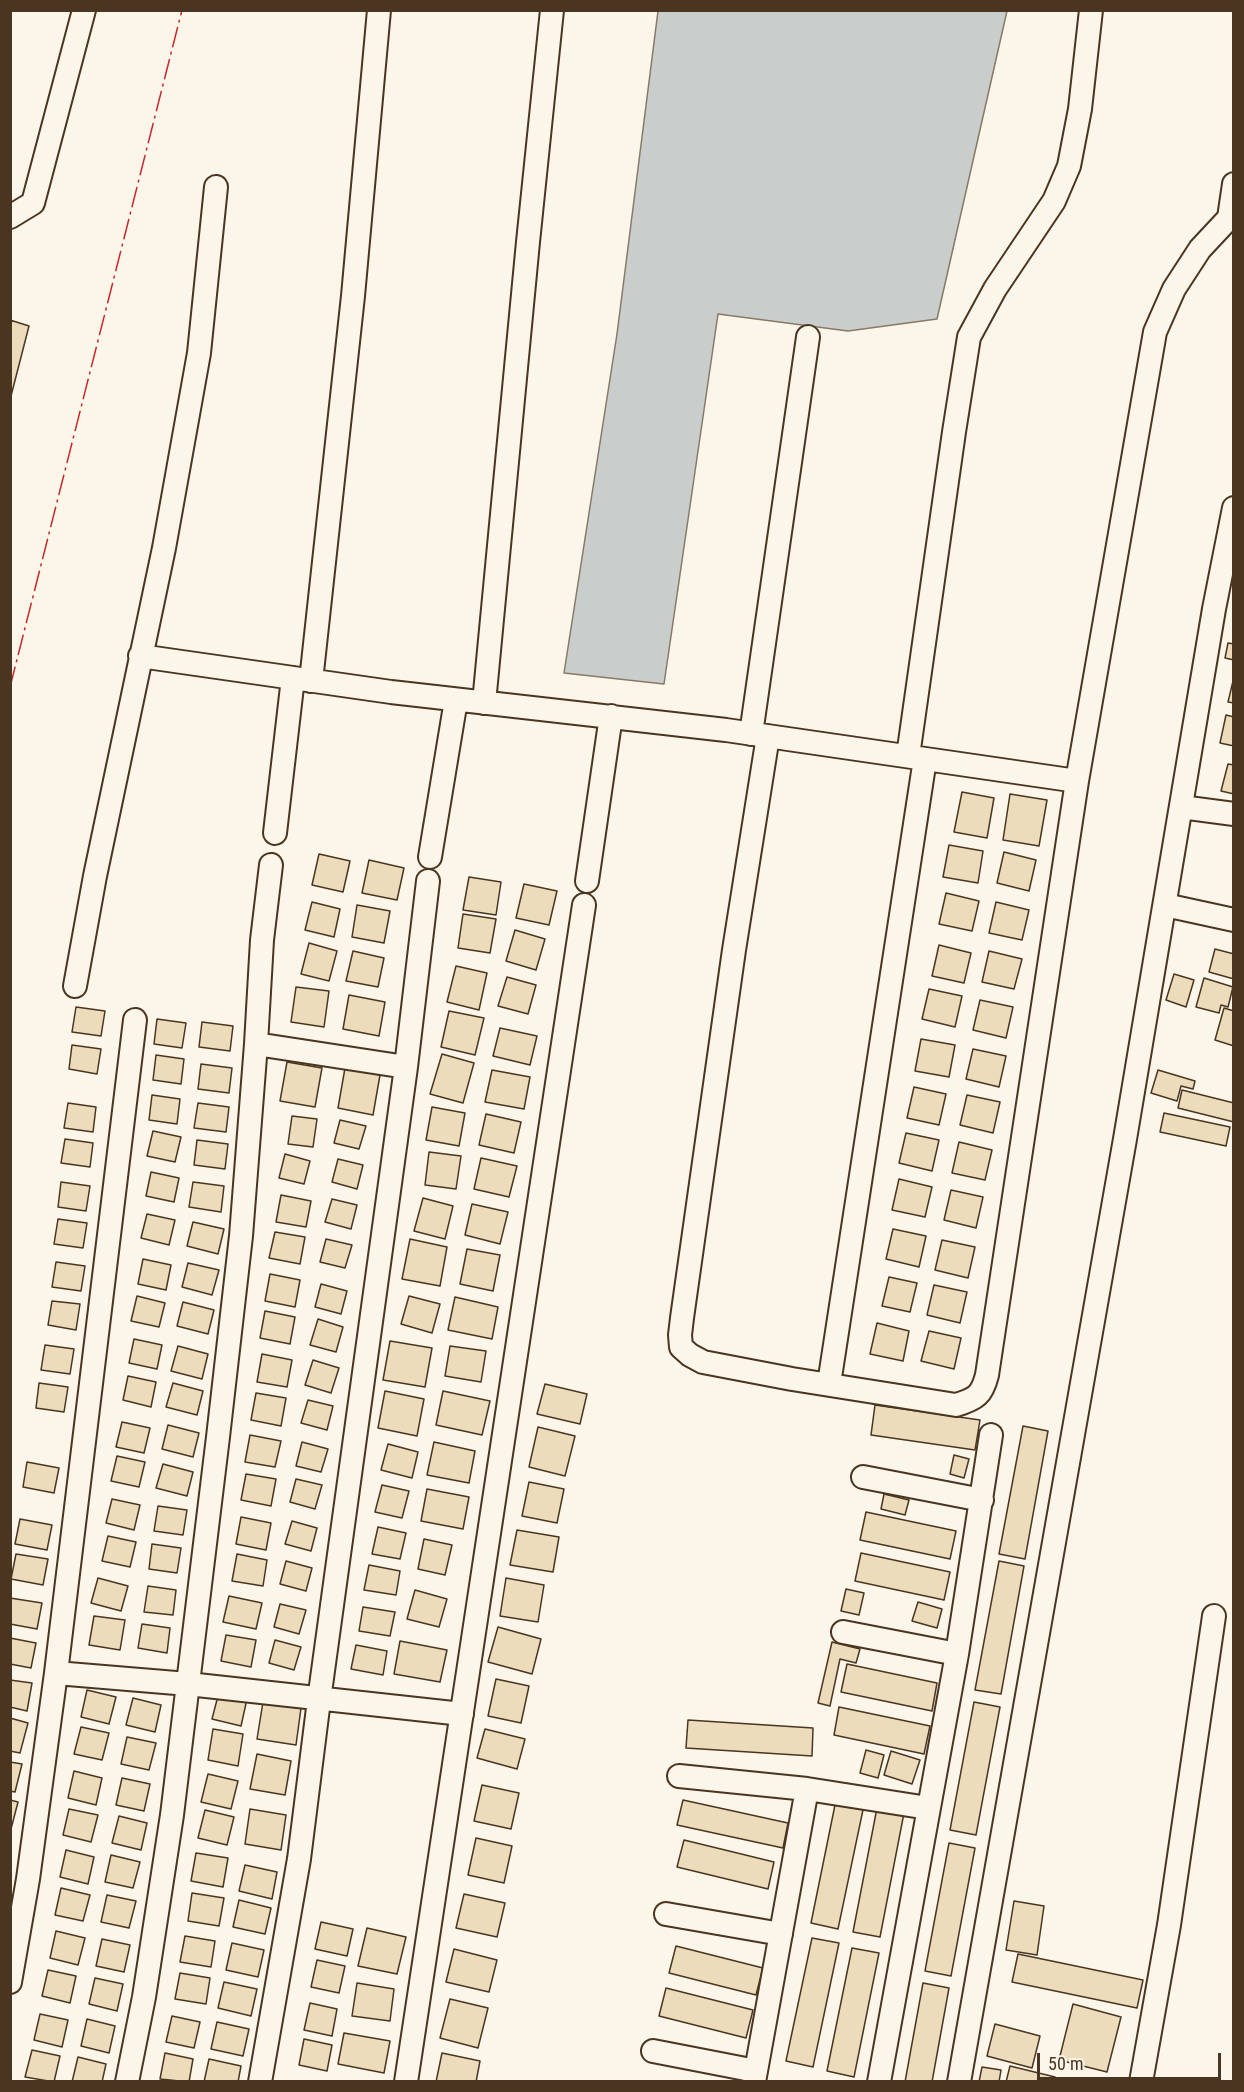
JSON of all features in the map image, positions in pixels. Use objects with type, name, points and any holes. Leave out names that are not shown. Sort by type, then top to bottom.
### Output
[{"type":"street","points":[[10,217],[33,203],[84,10]]},
{"type":"street","points":[[275,833],[302,680],[353,296],[379,10]]},
{"type":"street","points":[[484,702],[552,10]]},
{"type":"street","points":[[829,1384],[917,758],[958,398],[969,337],[995,289],[1054,201],[1069,166],[1080,109],[1091,10]]},
{"type":"street","points":[[808,338],[734,950],[680,1335],[681,1347],[703,1362],[956,1405],[973,1400],[984,1389],[989,1364],[1077,781],[1155,332],[1174,289],[1200,249],[1231,219],[1233,184]]},
{"type":"street","points":[[75,986],[140,656],[164,548],[199,353],[216,187]]},
{"type":"street","points":[[959,2082],[1181,807],[1223,610],[1233,508]]},
{"type":"street","points":[[140,656],[456,700],[611,716],[759,735],[1077,781]]},
{"type":"street","points":[[430,857],[456,700]]},
{"type":"street","points":[[587,881],[611,716]]},
{"type":"street","points":[[1181,807],[1233,814]]},
{"type":"street","points":[[127,2082],[144,1997],[172,1815],[188,1684],[241,1236],[262,940],[271,866]]},
{"type":"street","points":[[260,2082],[299,1860],[406,1067],[428,881]]},
{"type":"street","points":[[406,2082],[584,905]]},
{"type":"street","points":[[1165,905],[1233,920]]},
{"type":"street","points":[[10,1982],[28,1879],[56,1673],[135,1020]]},
{"type":"street","points":[[256,1044],[406,1067]]},
{"type":"street","points":[[879,2082],[957,1654],[991,1435]]},
{"type":"street","points":[[863,1477],[981,1500]]},
{"type":"street","points":[[1141,2082],[1169,1925],[1214,1616]]},
{"type":"street","points":[[843,1632],[957,1654]]},
{"type":"street","points":[[56,1673],[188,1684],[462,1714]]},
{"type":"street","points":[[679,1776],[807,1789],[928,1808]]},
{"type":"street","points":[[653,2051],[755,2076],[807,1789]]},
{"type":"street","points":[[666,1914],[782,1935]]},
{"type":"shaded area","points":[[658,11],[1007,11],[937,319],[848,331],[718,314],[664,684],[564,673],[617,334]]},
{"type":"building","points":[[10,320],[29,326],[11,396],[10,395]]},
{"type":"building","points":[[1228,643],[1234,644],[1234,660],[1225,658]]},
{"type":"building","points":[[1234,677],[1234,703],[1228,702]]},
{"type":"building","points":[[1226,715],[1234,717],[1234,746],[1220,743]]},
{"type":"building","points":[[1228,764],[1234,765],[1234,794],[1221,791]]},
{"type":"building","points":[[962,792],[994,798],[987,838],[954,832]]},
{"type":"building","points":[[1010,794],[1047,800],[1039,846],[1003,840]]},
{"type":"building","points":[[949,845],[983,851],[978,883],[943,877]]},
{"type":"building","points":[[1004,852],[1036,860],[1029,891],[997,883]]},
{"type":"building","points":[[319,854],[350,861],[343,892],[312,885]]},
{"type":"building","points":[[369,860],[404,868],[397,900],[362,893]]},
{"type":"building","points":[[469,877],[501,882],[496,915],[463,910]]},
{"type":"building","points":[[524,884],[557,891],[549,925],[516,918]]},
{"type":"building","points":[[946,893],[979,901],[972,931],[939,924]]},
{"type":"building","points":[[312,902],[340,909],[334,937],[305,930]]},
{"type":"building","points":[[996,902],[1029,910],[1022,940],[989,933]]},
{"type":"building","points":[[357,905],[390,911],[384,943],[352,937]]},
{"type":"building","points":[[463,914],[496,919],[490,953],[458,948]]},
{"type":"building","points":[[515,930],[545,939],[536,970],[506,961]]},
{"type":"building","points":[[309,943],[337,951],[329,981],[301,974]]},
{"type":"building","points":[[939,945],[971,953],[964,983],[932,976]]},
{"type":"building","points":[[1215,949],[1234,954],[1234,979],[1209,972]]},
{"type":"building","points":[[353,951],[384,958],[378,987],[346,981]]},
{"type":"building","points":[[989,951],[1022,959],[1014,989],[982,982]]},
{"type":"building","points":[[456,966],[487,973],[479,1010],[447,1002]]},
{"type":"building","points":[[1174,974],[1194,980],[1186,1007],[1166,1000]]},
{"type":"building","points":[[507,977],[536,985],[528,1014],[498,1006]]},
{"type":"building","points":[[1204,978],[1233,987],[1228,1007],[1221,1005],[1219,1013],[1196,1007]]},
{"type":"building","points":[[296,987],[329,991],[324,1027],[291,1022]]},
{"type":"building","points":[[929,989],[962,996],[955,1027],[922,1019]]},
{"type":"building","points":[[349,995],[385,1002],[379,1036],[343,1029]]},
{"type":"building","points":[[980,1000],[1013,1007],[1006,1038],[973,1030]]},
{"type":"building","points":[[76,1007],[105,1011],[101,1036],[72,1032]]},
{"type":"building","points":[[1224,1008],[1234,1011],[1234,1046],[1215,1040]]},
{"type":"building","points":[[449,1011],[484,1018],[475,1055],[441,1047]]},
{"type":"building","points":[[157,1019],[186,1023],[182,1048],[154,1044]]},
{"type":"building","points":[[202,1022],[233,1026],[230,1051],[199,1047]]},
{"type":"building","points":[[500,1028],[537,1036],[530,1065],[493,1056]]},
{"type":"building","points":[[921,1039],[955,1045],[949,1077],[915,1071]]},
{"type":"building","points":[[72,1045],[101,1049],[97,1074],[69,1069]]},
{"type":"building","points":[[973,1049],[1006,1056],[999,1087],[966,1079]]},
{"type":"building","points":[[442,1054],[474,1063],[463,1103],[430,1094]]},
{"type":"building","points":[[156,1055],[184,1059],[181,1084],[153,1080]]},
{"type":"building","points":[[287,1062],[322,1068],[315,1107],[280,1101]]},
{"type":"building","points":[[201,1064],[232,1068],[229,1093],[198,1089]]},
{"type":"building","points":[[345,1068],[380,1075],[373,1115],[338,1108]]},
{"type":"building","points":[[492,1070],[530,1077],[524,1109],[485,1102]]},
{"type":"building","points":[[1158,1070],[1195,1081],[1193,1089],[1181,1086],[1177,1101],[1151,1093]]},
{"type":"building","points":[[914,1087],[946,1094],[939,1125],[907,1118]]},
{"type":"building","points":[[1182,1090],[1234,1103],[1234,1122],[1178,1108]]},
{"type":"building","points":[[152,1095],[180,1099],[177,1124],[149,1120]]},
{"type":"building","points":[[967,1095],[1000,1102],[993,1133],[960,1125]]},
{"type":"building","points":[[68,1103],[96,1107],[93,1132],[64,1128]]},
{"type":"building","points":[[198,1103],[229,1107],[226,1132],[194,1128]]},
{"type":"building","points":[[432,1107],[465,1113],[459,1146],[426,1140]]},
{"type":"building","points":[[1164,1113],[1230,1127],[1226,1146],[1160,1132]]},
{"type":"building","points":[[486,1114],[521,1122],[514,1153],[479,1145]]},
{"type":"building","points":[[292,1116],[317,1119],[313,1147],[288,1144]]},
{"type":"building","points":[[340,1120],[366,1126],[359,1149],[334,1143]]},
{"type":"building","points":[[153,1131],[181,1137],[175,1162],[147,1156]]},
{"type":"building","points":[[906,1133],[939,1140],[932,1171],[899,1163]]},
{"type":"building","points":[[65,1139],[93,1143],[90,1167],[61,1163]]},
{"type":"building","points":[[197,1140],[228,1144],[225,1169],[194,1165]]},
{"type":"building","points":[[959,1142],[992,1150],[985,1180],[952,1173]]},
{"type":"building","points":[[429,1152],[461,1156],[456,1189],[425,1185]]},
{"type":"building","points":[[285,1154],[310,1161],[304,1184],[279,1178]]},
{"type":"building","points":[[481,1158],[517,1166],[509,1197],[474,1189]]},
{"type":"building","points":[[338,1159],[363,1165],[357,1189],[332,1182]]},
{"type":"building","points":[[151,1172],[179,1178],[174,1202],[146,1196]]},
{"type":"building","points":[[899,1179],[932,1187],[925,1217],[892,1210]]},
{"type":"building","points":[[61,1182],[90,1186],[86,1211],[58,1207]]},
{"type":"building","points":[[193,1182],[224,1186],[221,1212],[189,1207]]},
{"type":"building","points":[[951,1190],[983,1197],[976,1228],[944,1220]]},
{"type":"building","points":[[281,1195],[311,1201],[306,1227],[276,1222]]},
{"type":"building","points":[[423,1198],[453,1206],[445,1239],[414,1231]]},
{"type":"building","points":[[332,1199],[357,1205],[351,1229],[325,1222]]},
{"type":"building","points":[[472,1204],[508,1212],[500,1244],[465,1235]]},
{"type":"building","points":[[147,1214],[175,1220],[169,1245],[141,1238]]},
{"type":"building","points":[[58,1219],[87,1223],[83,1248],[54,1244]]},
{"type":"building","points":[[193,1222],[224,1229],[218,1254],[187,1246]]},
{"type":"building","points":[[893,1229],[926,1236],[919,1267],[886,1259]]},
{"type":"building","points":[[275,1232],[305,1237],[300,1264],[269,1258]]},
{"type":"building","points":[[326,1239],[352,1245],[345,1268],[320,1262]]},
{"type":"building","points":[[410,1239],[447,1247],[440,1286],[402,1279]]},
{"type":"building","points":[[942,1240],[975,1247],[968,1278],[935,1270]]},
{"type":"building","points":[[467,1249],[500,1255],[493,1291],[460,1284]]},
{"type":"building","points":[[143,1259],[171,1265],[166,1290],[138,1284]]},
{"type":"building","points":[[56,1262],[85,1266],[81,1291],[52,1287]]},
{"type":"building","points":[[188,1263],[219,1270],[212,1295],[182,1287]]},
{"type":"building","points":[[270,1274],[300,1280],[295,1307],[265,1301]]},
{"type":"building","points":[[889,1277],[917,1283],[910,1312],[882,1306]]},
{"type":"building","points":[[321,1284],[347,1291],[341,1314],[315,1307]]},
{"type":"building","points":[[934,1285],[967,1292],[960,1323],[927,1315]]},
{"type":"building","points":[[137,1296],[165,1303],[159,1327],[131,1321]]},
{"type":"building","points":[[409,1296],[440,1304],[432,1333],[401,1324]]},
{"type":"building","points":[[455,1297],[498,1307],[492,1339],[448,1330]]},
{"type":"building","points":[[52,1301],[80,1304],[76,1330],[48,1325]]},
{"type":"building","points":[[183,1302],[214,1310],[208,1334],[177,1326]]},
{"type":"building","points":[[265,1311],[295,1317],[290,1344],[260,1338]]},
{"type":"building","points":[[318,1319],[343,1327],[336,1352],[310,1345]]},
{"type":"building","points":[[877,1323],[909,1331],[903,1361],[870,1354]]},
{"type":"building","points":[[929,1331],[961,1338],[954,1369],[921,1361]]},
{"type":"building","points":[[134,1339],[162,1345],[157,1369],[129,1363]]},
{"type":"building","points":[[390,1341],[432,1348],[425,1387],[383,1380]]},
{"type":"building","points":[[45,1345],[74,1349],[70,1374],[41,1370]]},
{"type":"building","points":[[178,1346],[208,1354],[202,1379],[171,1371]]},
{"type":"building","points":[[450,1346],[486,1351],[481,1382],[445,1376]]},
{"type":"building","points":[[262,1354],[292,1360],[287,1387],[257,1382]]},
{"type":"building","points":[[313,1360],[339,1368],[331,1393],[305,1385]]},
{"type":"building","points":[[128,1376],[156,1382],[151,1407],[123,1400]]},
{"type":"building","points":[[39,1383],[68,1387],[64,1412],[36,1408]]},
{"type":"building","points":[[173,1383],[203,1391],[197,1415],[166,1407]]},
{"type":"building","points":[[545,1384],[587,1394],[580,1424],[537,1414]]},
{"type":"building","points":[[385,1391],[424,1399],[417,1436],[378,1428]]},
{"type":"building","points":[[443,1391],[490,1401],[482,1435],[436,1425]]},
{"type":"building","points":[[256,1393],[286,1398],[281,1426],[251,1420]]},
{"type":"building","points":[[308,1400],[333,1406],[327,1430],[301,1423]]},
{"type":"building","points":[[875,1405],[980,1420],[975,1450],[871,1435]]},
{"type":"building","points":[[122,1422],[150,1428],[144,1453],[116,1447]]},
{"type":"building","points":[[168,1425],[199,1433],[193,1457],[162,1449]]},
{"type":"building","points":[[1023,1426],[1048,1431],[1025,1559],[999,1554]]},
{"type":"building","points":[[538,1427],[575,1436],[565,1476],[529,1467]]},
{"type":"building","points":[[250,1435],[281,1441],[275,1467],[245,1462]]},
{"type":"building","points":[[302,1442],[328,1449],[321,1472],[296,1466]]},
{"type":"building","points":[[434,1442],[475,1451],[469,1483],[427,1475]]},
{"type":"building","points":[[388,1444],[418,1452],[412,1478],[381,1470]]},
{"type":"building","points":[[954,1455],[969,1459],[964,1478],[950,1474]]},
{"type":"building","points":[[117,1456],[145,1462],[139,1487],[111,1481]]},
{"type":"building","points":[[27,1462],[59,1468],[54,1493],[23,1487]]},
{"type":"building","points":[[163,1464],[193,1472],[187,1496],[156,1488]]},
{"type":"building","points":[[246,1474],[276,1479],[271,1506],[241,1500]]},
{"type":"building","points":[[296,1479],[322,1485],[315,1509],[290,1502]]},
{"type":"building","points":[[529,1482],[564,1489],[557,1523],[522,1516]]},
{"type":"building","points":[[382,1485],[409,1491],[402,1518],[375,1512]]},
{"type":"building","points":[[427,1489],[469,1497],[463,1529],[421,1521]]},
{"type":"building","points":[[884,1494],[909,1500],[905,1515],[881,1509]]},
{"type":"building","points":[[112,1499],[140,1505],[134,1530],[106,1523]]},
{"type":"building","points":[[158,1506],[187,1510],[183,1535],[154,1531]]},
{"type":"building","points":[[866,1512],[956,1531],[950,1559],[860,1540]]},
{"type":"building","points":[[241,1517],[271,1523],[266,1550],[236,1544]]},
{"type":"building","points":[[20,1519],[52,1525],[47,1550],[15,1544]]},
{"type":"building","points":[[292,1521],[317,1528],[311,1551],[285,1544]]},
{"type":"building","points":[[378,1527],[406,1533],[400,1559],[372,1554]]},
{"type":"building","points":[[517,1530],[559,1537],[553,1572],[510,1565]]},
{"type":"building","points":[[108,1536],[136,1542],[130,1567],[102,1561]]},
{"type":"building","points":[[424,1539],[452,1545],[445,1575],[418,1569]]},
{"type":"building","points":[[152,1544],[181,1548],[177,1573],[149,1569]]},
{"type":"building","points":[[861,1553],[950,1572],[944,1600],[855,1581]]},
{"type":"building","points":[[16,1554],[48,1559],[43,1585],[11,1579]]},
{"type":"building","points":[[237,1554],[267,1560],[263,1586],[232,1581]]},
{"type":"building","points":[[286,1561],[312,1568],[306,1591],[280,1584]]},
{"type":"building","points":[[999,1561],[1024,1566],[1001,1694],[975,1690]]},
{"type":"building","points":[[369,1565],[400,1571],[396,1595],[364,1590]]},
{"type":"building","points":[[98,1578],[128,1586],[121,1611],[91,1603]]},
{"type":"building","points":[[506,1578],[544,1585],[538,1622],[500,1616]]},
{"type":"building","points":[[148,1586],[176,1590],[173,1615],[144,1612]]},
{"type":"building","points":[[846,1589],[864,1593],[859,1615],[841,1611]]},
{"type":"building","points":[[415,1590],[447,1599],[439,1627],[407,1619]]},
{"type":"building","points":[[229,1596],[262,1603],[256,1629],[223,1622]]},
{"type":"building","points":[[10,1598],[42,1603],[37,1629],[10,1624]]},
{"type":"building","points":[[918,1602],[942,1609],[937,1628],[912,1621]]},
{"type":"building","points":[[280,1604],[306,1610],[299,1634],[274,1627]]},
{"type":"building","points":[[363,1607],[395,1612],[390,1636],[359,1631]]},
{"type":"building","points":[[94,1616],[125,1620],[120,1650],[89,1645]]},
{"type":"building","points":[[142,1624],[170,1628],[167,1653],[138,1648]]},
{"type":"building","points":[[498,1627],[541,1639],[532,1674],[488,1662]]},
{"type":"building","points":[[226,1635],[256,1640],[251,1667],[221,1661]]},
{"type":"building","points":[[10,1638],[36,1643],[31,1668],[10,1664]]},
{"type":"building","points":[[275,1640],[301,1647],[294,1670],[269,1663]]},
{"type":"building","points":[[400,1641],[447,1650],[440,1682],[394,1674]]},
{"type":"building","points":[[832,1642],[860,1649],[856,1663],[840,1659],[830,1706],[818,1703]]},
{"type":"building","points":[[356,1645],[387,1651],[383,1675],[351,1669]]},
{"type":"building","points":[[847,1664],[937,1683],[932,1711],[841,1692]]},
{"type":"building","points":[[496,1679],[529,1686],[521,1723],[488,1716]]},
{"type":"building","points":[[10,1680],[32,1683],[27,1711],[10,1707]]},
{"type":"building","points":[[87,1690],[116,1697],[109,1724],[81,1717]]},
{"type":"building","points":[[219,1692],[247,1699],[241,1726],[212,1719]]},
{"type":"building","points":[[133,1698],[161,1705],[155,1732],[126,1725]]},
{"type":"building","points":[[263,1702],[301,1708],[296,1745],[257,1739]]},
{"type":"building","points":[[974,1702],[1000,1707],[976,1835],[950,1830]]},
{"type":"building","points":[[839,1707],[930,1726],[924,1754],[834,1735]]},
{"type":"building","points":[[10,1718],[28,1723],[20,1753],[10,1751]]},
{"type":"building","points":[[688,1720],[813,1728],[812,1756],[686,1748]]},
{"type":"building","points":[[81,1727],[109,1733],[102,1760],[74,1754]]},
{"type":"building","points":[[213,1729],[243,1734],[238,1766],[208,1760]]},
{"type":"building","points":[[485,1729],[525,1739],[517,1769],[477,1758]]},
{"type":"building","points":[[127,1737],[156,1743],[149,1770],[121,1764]]},
{"type":"building","points":[[866,1750],[884,1755],[878,1778],[860,1773]]},
{"type":"building","points":[[891,1751],[920,1760],[912,1784],[884,1775]]},
{"type":"building","points":[[257,1754],[291,1761],[285,1795],[250,1789]]},
{"type":"building","points":[[10,1762],[22,1764],[15,1792],[10,1791]]},
{"type":"building","points":[[74,1771],[102,1778],[96,1805],[68,1798]]},
{"type":"building","points":[[208,1774],[238,1781],[231,1809],[201,1802]]},
{"type":"building","points":[[122,1778],[150,1784],[144,1811],[116,1805]]},
{"type":"building","points":[[482,1785],[519,1793],[511,1829],[474,1821]]},
{"type":"building","points":[[10,1800],[18,1802],[11,1829],[10,1829]]},
{"type":"building","points":[[683,1800],[788,1823],[783,1848],[677,1825]]},
{"type":"building","points":[[836,1800],[864,1805],[838,1929],[811,1923]]},
{"type":"building","points":[[877,1808],[904,1813],[880,1937],[853,1932]]},
{"type":"building","points":[[69,1809],[98,1815],[91,1842],[63,1835]]},
{"type":"building","points":[[250,1809],[286,1815],[281,1850],[245,1844]]},
{"type":"building","points":[[205,1810],[234,1817],[227,1845],[198,1838]]},
{"type":"building","points":[[119,1816],[147,1823],[141,1850],[112,1843]]},
{"type":"building","points":[[476,1838],[512,1846],[504,1883],[468,1875]]},
{"type":"building","points":[[684,1840],[774,1862],[768,1889],[677,1867]]},
{"type":"building","points":[[949,1843],[975,1848],[951,1976],[925,1971]]},
{"type":"building","points":[[66,1850],[94,1857],[88,1884],[60,1877]]},
{"type":"building","points":[[196,1853],[228,1858],[223,1887],[191,1881]]},
{"type":"building","points":[[111,1855],[140,1862],[133,1888],[105,1882]]},
{"type":"building","points":[[245,1865],[277,1872],[272,1899],[239,1891]]},
{"type":"building","points":[[61,1888],[90,1895],[83,1921],[55,1915]]},
{"type":"building","points":[[192,1893],[224,1898],[219,1926],[188,1921]]},
{"type":"building","points":[[464,1894],[505,1903],[497,1937],[456,1928]]},
{"type":"building","points":[[107,1895],[136,1901],[129,1928],[101,1922]]},
{"type":"building","points":[[239,1900],[271,1908],[265,1934],[233,1927]]},
{"type":"building","points":[[1014,1901],[1044,1906],[1037,1955],[1006,1950]]},
{"type":"building","points":[[321,1922],[353,1929],[347,1956],[315,1949]]},
{"type":"building","points":[[367,1928],[406,1937],[397,1974],[358,1966]]},
{"type":"building","points":[[56,1931],[85,1938],[78,1965],[50,1958]]},
{"type":"building","points":[[185,1936],[215,1941],[211,1967],[180,1962]]},
{"type":"building","points":[[812,1938],[839,1943],[813,2067],[786,2061]]},
{"type":"building","points":[[102,1939],[130,1945],[124,1972],[96,1966]]},
{"type":"building","points":[[232,1943],[264,1950],[258,1977],[226,1970]]},
{"type":"building","points":[[676,1946],[763,1968],[756,1995],[669,1973]]},
{"type":"building","points":[[852,1948],[879,1953],[854,2077],[827,2071]]},
{"type":"building","points":[[454,1949],[497,1960],[489,1992],[446,1982]]},
{"type":"building","points":[[1018,1954],[1143,1980],[1137,2008],[1012,1982]]},
{"type":"building","points":[[317,1960],[345,1966],[339,1993],[311,1987]]},
{"type":"building","points":[[48,1970],[76,1976],[70,2003],[42,1996]]},
{"type":"building","points":[[180,1973],[210,1978],[206,2004],[175,1999]]},
{"type":"building","points":[[95,1978],[123,1984],[117,2011],[89,2004]]},
{"type":"building","points":[[224,1982],[257,1989],[251,2016],[218,2008]]},
{"type":"building","points":[[357,1983],[394,1989],[390,2021],[352,2016]]},
{"type":"building","points":[[923,1983],[949,1988],[932,2082],[905,2082]]},
{"type":"building","points":[[666,1988],[753,2010],[746,2038],[659,2016]]},
{"type":"building","points":[[450,1999],[488,2008],[478,2048],[440,2038]]},
{"type":"building","points":[[310,2003],[337,2009],[332,2036],[304,2030]]},
{"type":"building","points":[[1073,2004],[1121,2017],[1107,2072],[1059,2060]]},
{"type":"building","points":[[40,2014],[68,2020],[62,2047],[34,2040]]},
{"type":"building","points":[[172,2016],[200,2022],[194,2048],[166,2042]]},
{"type":"building","points":[[87,2019],[115,2026],[109,2053],[81,2046]]},
{"type":"building","points":[[217,2022],[249,2029],[243,2056],[211,2049]]},
{"type":"building","points":[[995,2024],[1040,2036],[1032,2068],[987,2056]]},
{"type":"building","points":[[344,2033],[390,2041],[384,2073],[338,2064]]},
{"type":"building","points":[[304,2039],[332,2045],[327,2071],[299,2065]]},
{"type":"building","points":[[32,2050],[60,2056],[54,2082],[25,2077]]},
{"type":"building","points":[[165,2053],[193,2059],[189,2082],[160,2079]]},
{"type":"building","points":[[442,2053],[480,2061],[476,2082],[436,2082]]},
{"type":"building","points":[[78,2057],[106,2064],[102,2082],[72,2082]]},
{"type":"building","points":[[209,2059],[241,2066],[238,2082],[204,2082]]},
{"type":"building","points":[[1010,2066],[1055,2077],[1054,2082],[1006,2082]]},
{"type":"building","points":[[982,2067],[1001,2070],[999,2082],[979,2082]]},
{"type":"power","points":[[10,687],[182,10]]}]
